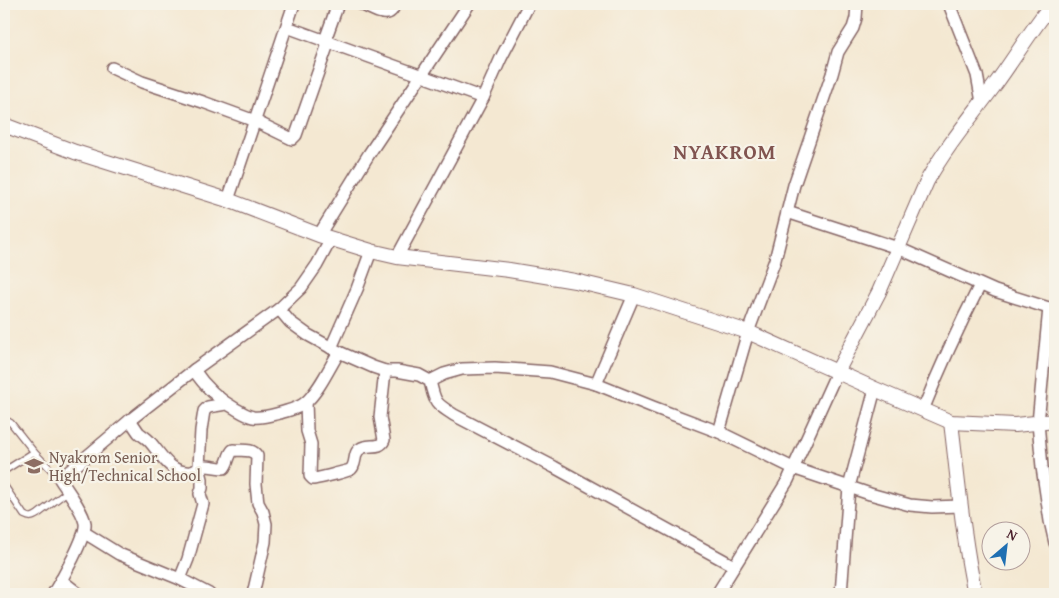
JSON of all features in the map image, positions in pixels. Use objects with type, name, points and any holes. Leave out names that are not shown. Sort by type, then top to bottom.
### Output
[{"type":"street","points":[[228,200],[294,4]]},
{"type":"street","points":[[112,68],[142,82],[255,121],[292,139],[294,138],[338,4]]},
{"type":"street","points":[[361,4],[386,14],[391,11],[395,4]]},
{"type":"street","points":[[53,594],[84,533],[85,524],[83,515],[60,479],[130,420],[194,370],[279,309],[301,288],[317,265],[325,237],[369,154],[469,4]]},
{"type":"street","points":[[397,257],[483,98],[500,58],[528,4]]},
{"type":"street","points":[[719,432],[748,332],[775,260],[794,185],[838,52],[853,28],[857,4]]},
{"type":"street","points":[[948,4],[977,75],[982,102]]},
{"type":"street","points":[[717,594],[788,480],[837,372],[879,292],[927,181],[950,144],[1052,4]]},
{"type":"street","points":[[287,26],[483,98]]},
{"type":"street","points":[[4,125],[75,152],[228,200],[325,237],[371,251],[397,257],[509,270],[574,281],[634,295],[748,332],[951,422],[1015,425],[1055,421]]},
{"type":"street","points":[[787,212],[898,248],[995,291],[1052,309],[1038,422],[1042,467],[1055,543]]},
{"type":"street","points":[[194,370],[213,394],[226,404],[253,417],[262,417],[294,409],[306,402],[316,391],[335,350],[371,251]]},
{"type":"street","points":[[923,410],[955,333],[980,284]]},
{"type":"street","points":[[596,384],[634,295]]},
{"type":"street","points":[[279,309],[290,322],[308,335],[335,350],[373,367],[419,376],[430,381]]},
{"type":"street","points":[[430,381],[444,374],[462,369],[495,368],[550,372],[596,384],[719,432],[793,468],[849,487],[910,505],[932,507],[961,506]]},
{"type":"street","points":[[306,402],[307,431],[310,444],[310,476],[313,479],[317,479],[351,469],[359,449],[383,443],[380,417],[386,371]]},
{"type":"street","points":[[430,381],[434,400],[442,408],[734,566]]},
{"type":"street","points":[[841,594],[849,487],[874,389]]},
{"type":"street","points":[[180,579],[188,559],[203,504],[200,494],[202,479],[199,467],[204,411],[208,407],[226,404]]},
{"type":"street","points":[[130,420],[172,468],[188,472],[195,471],[203,466],[224,468],[228,464],[230,453],[233,450],[252,451],[255,453],[257,456],[256,484],[258,503],[266,524],[265,542],[253,594]]},
{"type":"street","points":[[951,422],[970,572],[975,594]]},
{"type":"street","points":[[84,533],[119,554],[180,579],[209,594]]},
{"type":"street","points":[[61,580],[79,594]]},
{"type":"lane","points":[[4,419],[11,423],[34,452],[60,479]]},
{"type":"lane","points":[[4,471],[34,452]]},
{"type":"lane","points":[[4,485],[24,515],[29,518],[38,514],[68,491]]},
{"type":"place","name":"Nyakrom Senior High/Technical School","points":[[34,466]]},
{"type":"district","name":"NYAKROM","points":[[725,152]]}]
